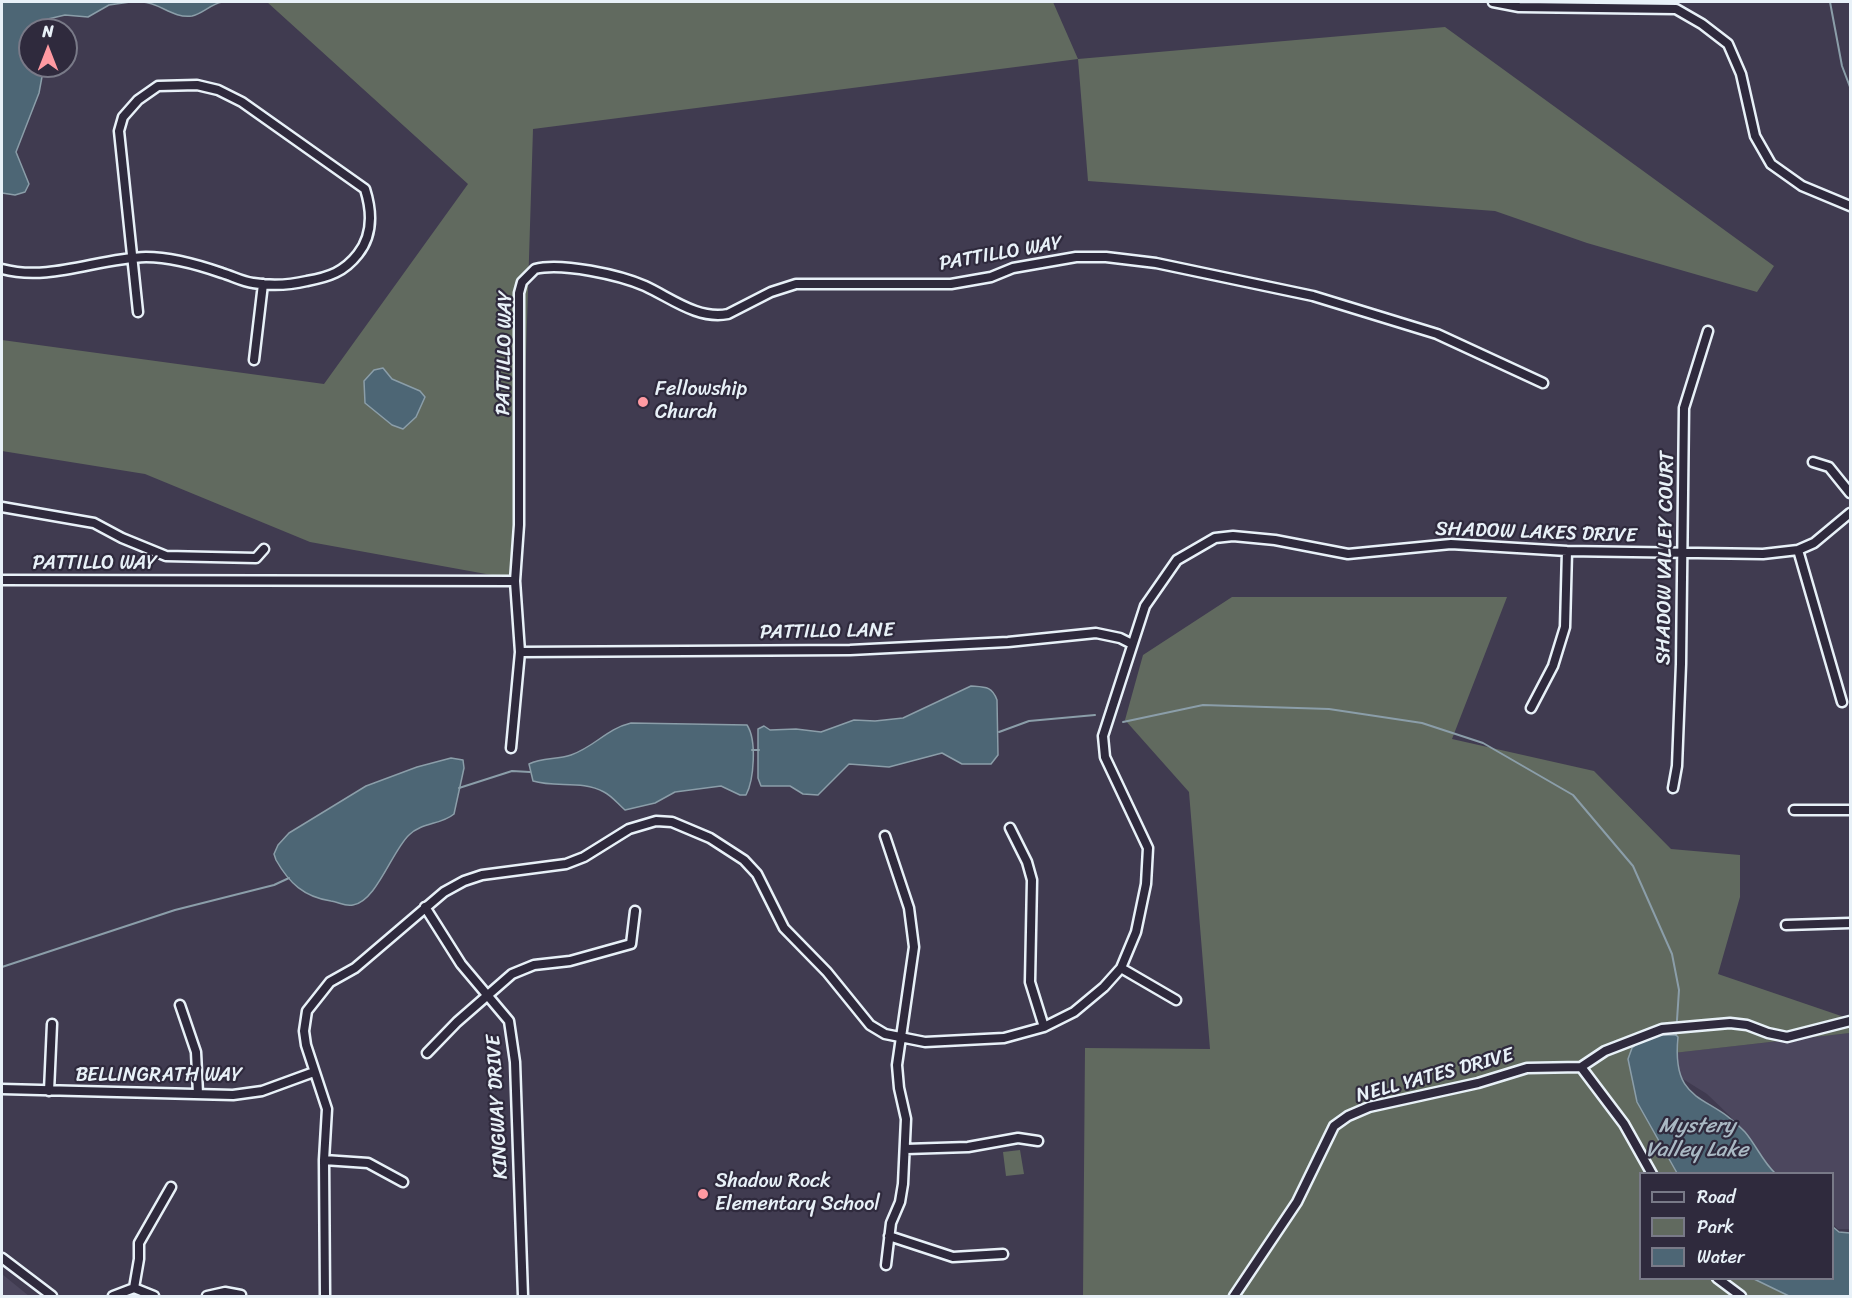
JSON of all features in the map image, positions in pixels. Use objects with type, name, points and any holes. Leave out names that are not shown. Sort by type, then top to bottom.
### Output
[{"type":"street","points":[[1493,2],[1519,7],[1676,9],[1702,24],[1728,44],[1741,74],[1755,136],[1771,164],[1802,186],[1851,206]]},
{"type":"street","points":[[2,269],[24,273],[56,272],[132,258],[178,261],[251,283],[288,285],[329,277],[346,268],[366,240],[371,207],[365,189],[243,102],[218,90],[197,85],[158,86],[138,100],[123,117],[119,131],[120,158],[132,258],[138,312]]},
{"type":"street","name":"PATTILLO WAY","points":[[2,580],[515,580],[519,525],[519,293],[527,274],[544,267],[568,267],[620,278],[644,286],[671,301],[718,316],[796,284],[951,284],[991,277],[1013,268],[1076,257],[1146,262],[1334,302],[1437,334],[1544,383]]},
{"type":"street","points":[[254,360],[263,284]]},
{"type":"street","name":"SHADOW VALLEY COURT","points":[[1673,788],[1677,766],[1681,684],[1684,408],[1708,331]]},
{"type":"street","points":[[1813,462],[1829,467],[1851,493]]},
{"type":"street","points":[[2,507],[94,522],[122,538],[166,556],[256,558],[264,549]]},
{"type":"street","name":"SHADOW LAKES DRIVE","points":[[325,1296],[324,1160],[327,1109],[303,1031],[306,1011],[330,982],[355,968],[444,892],[473,878],[503,871],[566,864],[584,857],[629,828],[656,820],[672,822],[710,838],[744,860],[757,874],[775,913],[794,939],[827,972],[870,1025],[885,1034],[901,1039],[925,1042],[1004,1038],[1044,1027],[1074,1012],[1104,987],[1121,968],[1136,932],[1146,884],[1149,848],[1105,757],[1103,736],[1145,606],[1177,560],[1215,538],[1233,536],[1275,540],[1348,554],[1451,544],[1567,551],[1763,554],[1798,550],[1814,543],[1851,513]]},
{"type":"street","points":[[1798,550],[1842,702]]},
{"type":"street","points":[[1531,708],[1553,666],[1565,627],[1567,551]]},
{"type":"street","points":[[511,748],[520,652],[515,580]]},
{"type":"street","name":"PATTILLO LANE","points":[[520,652],[850,650],[1008,642],[1096,633],[1120,638],[1132,644]]},
{"type":"street","points":[[1794,810],[1851,810]]},
{"type":"street","points":[[1010,828],[1027,862],[1032,880],[1030,982],[1044,1027]]},
{"type":"street","points":[[885,836],[909,908],[914,947],[897,1065],[899,1088],[906,1119],[906,1149],[900,1202],[891,1223],[886,1265]]},
{"type":"street","name":"KINGWAY DRIVE","points":[[424,908],[440,928],[456,957],[509,1022],[513,1036],[523,1296]]},
{"type":"street","points":[[427,1053],[487,995],[519,970],[534,965],[570,961],[631,944],[635,911]]},
{"type":"street","points":[[1786,925],[1851,923]]},
{"type":"street","points":[[1121,968],[1176,1000]]},
{"type":"street","points":[[180,1005],[196,1052],[198,1094]]},
{"type":"street","points":[[1651,1172],[1624,1124],[1581,1067],[1605,1051],[1662,1029],[1730,1023],[1747,1025],[1768,1034],[1787,1037],[1851,1021]]},
{"type":"street","points":[[48,1091],[52,1024]]},
{"type":"street","name":"NELL YATES DRIVE","points":[[1234,1296],[1297,1202],[1334,1126],[1348,1116],[1369,1107],[1478,1083],[1527,1068],[1581,1067]]},
{"type":"street","name":"BELLINGRATH WAY","points":[[2,1089],[233,1095],[262,1091],[314,1072]]},
{"type":"street","points":[[906,1149],[968,1147],[1018,1138],[1038,1141]]},
{"type":"street","points":[[324,1160],[368,1163],[403,1182]]},
{"type":"street","points":[[134,1288],[139,1243],[171,1187]]},
{"type":"street","points":[[889,1236],[953,1257],[1002,1254]]},
{"type":"street","points":[[2,1258],[52,1296]]},
{"type":"street","points":[[1720,1280],[1741,1296]]},
{"type":"street","points":[[113,1296],[134,1288],[154,1296]]},
{"type":"street","points":[[207,1296],[225,1292],[241,1295]]},
{"type":"shaded area","points":[[1850,1033],[1850,1229],[1838,1229],[1834,1225],[1834,1172],[1772,1172],[1745,1145],[1731,1117],[1707,1094],[1646,1056]]},
{"type":"shaded area","points":[[2,1274],[29,1296],[2,1296]]},
{"type":"green space","points":[[267,2],[1053,2],[1078,59],[533,129],[519,580],[310,542],[145,474],[2,451],[2,340],[324,384],[468,184]]},
{"type":"green space","points":[[1445,27],[1774,266],[1757,292],[1587,243],[1495,211],[1088,181],[1078,59]]},
{"type":"green space","points":[[1232,597],[1507,597],[1452,739],[1594,771],[1671,849],[1740,855],[1740,897],[1718,974],[1850,1019],[1850,1033],[1647,1056],[1699,1172],[1639,1172],[1639,1280],[1811,1280],[1845,1296],[1083,1296],[1085,1048],[1210,1049],[1189,792],[1125,720],[1143,655]]},
{"type":"green space","points":[[1020,1150],[1024,1174],[1006,1176],[1003,1152]]},
{"type":"water","points":[[2,2],[130,2],[109,5],[88,17],[65,15],[52,18],[18,18],[18,78],[42,78],[39,93],[16,152],[29,184],[25,192],[15,195],[2,193]]},
{"type":"water","points":[[142,2],[222,2],[196,15],[185,16]]},
{"type":"water","points":[[383,368],[392,379],[420,391],[425,397],[416,417],[403,429],[392,425],[365,403],[364,381],[374,370]]},
{"type":"water","points":[[971,686],[990,690],[997,700],[998,755],[991,764],[962,764],[942,753],[889,767],[849,764],[818,795],[803,794],[790,786],[761,786],[758,778],[758,729],[764,726],[770,730],[796,729],[821,732],[854,720],[875,721],[903,718]]},
{"type":"water","points":[[631,723],[747,725],[752,740],[753,760],[751,780],[746,795],[740,795],[721,786],[675,792],[655,803],[625,810],[610,796],[596,788],[533,781],[529,764],[539,760],[571,755],[615,729]]},
{"type":"water","points":[[451,758],[463,760],[464,768],[454,814],[409,835],[376,886],[361,902],[347,905],[313,896],[298,888],[276,860],[274,854],[278,845],[289,833],[366,786],[417,767]]},
{"type":"water","name":"Mystery Valley Lake","points":[[1660,1035],[1676,1035],[1678,1037],[1677,1059],[1687,1087],[1745,1132],[1774,1172],[1676,1172],[1637,1102],[1628,1059],[1632,1048],[1639,1042]]},
{"type":"water","points":[[1834,1228],[1839,1232],[1850,1233],[1850,1296],[1789,1296],[1756,1280],[1834,1280]]},
{"type":"waterway","points":[[1830,2],[1842,66],[1850,87]]},
{"type":"waterway","points":[[1123,722],[1203,705],[1329,709],[1422,723],[1483,743],[1573,795],[1633,866],[1672,954],[1679,990],[1676,1035]]},
{"type":"waterway","points":[[999,732],[1029,721],[1095,715]]},
{"type":"waterway","points":[[752,750],[759,750]]},
{"type":"waterway","points":[[459,788],[512,771],[530,772]]},
{"type":"waterway","points":[[2,967],[175,910],[274,885],[289,878]]},
{"type":"place","name":"Fellowship Church","points":[[643,402]]},
{"type":"place","name":"Shadow Rock Elementary School","points":[[703,1194]]}]
